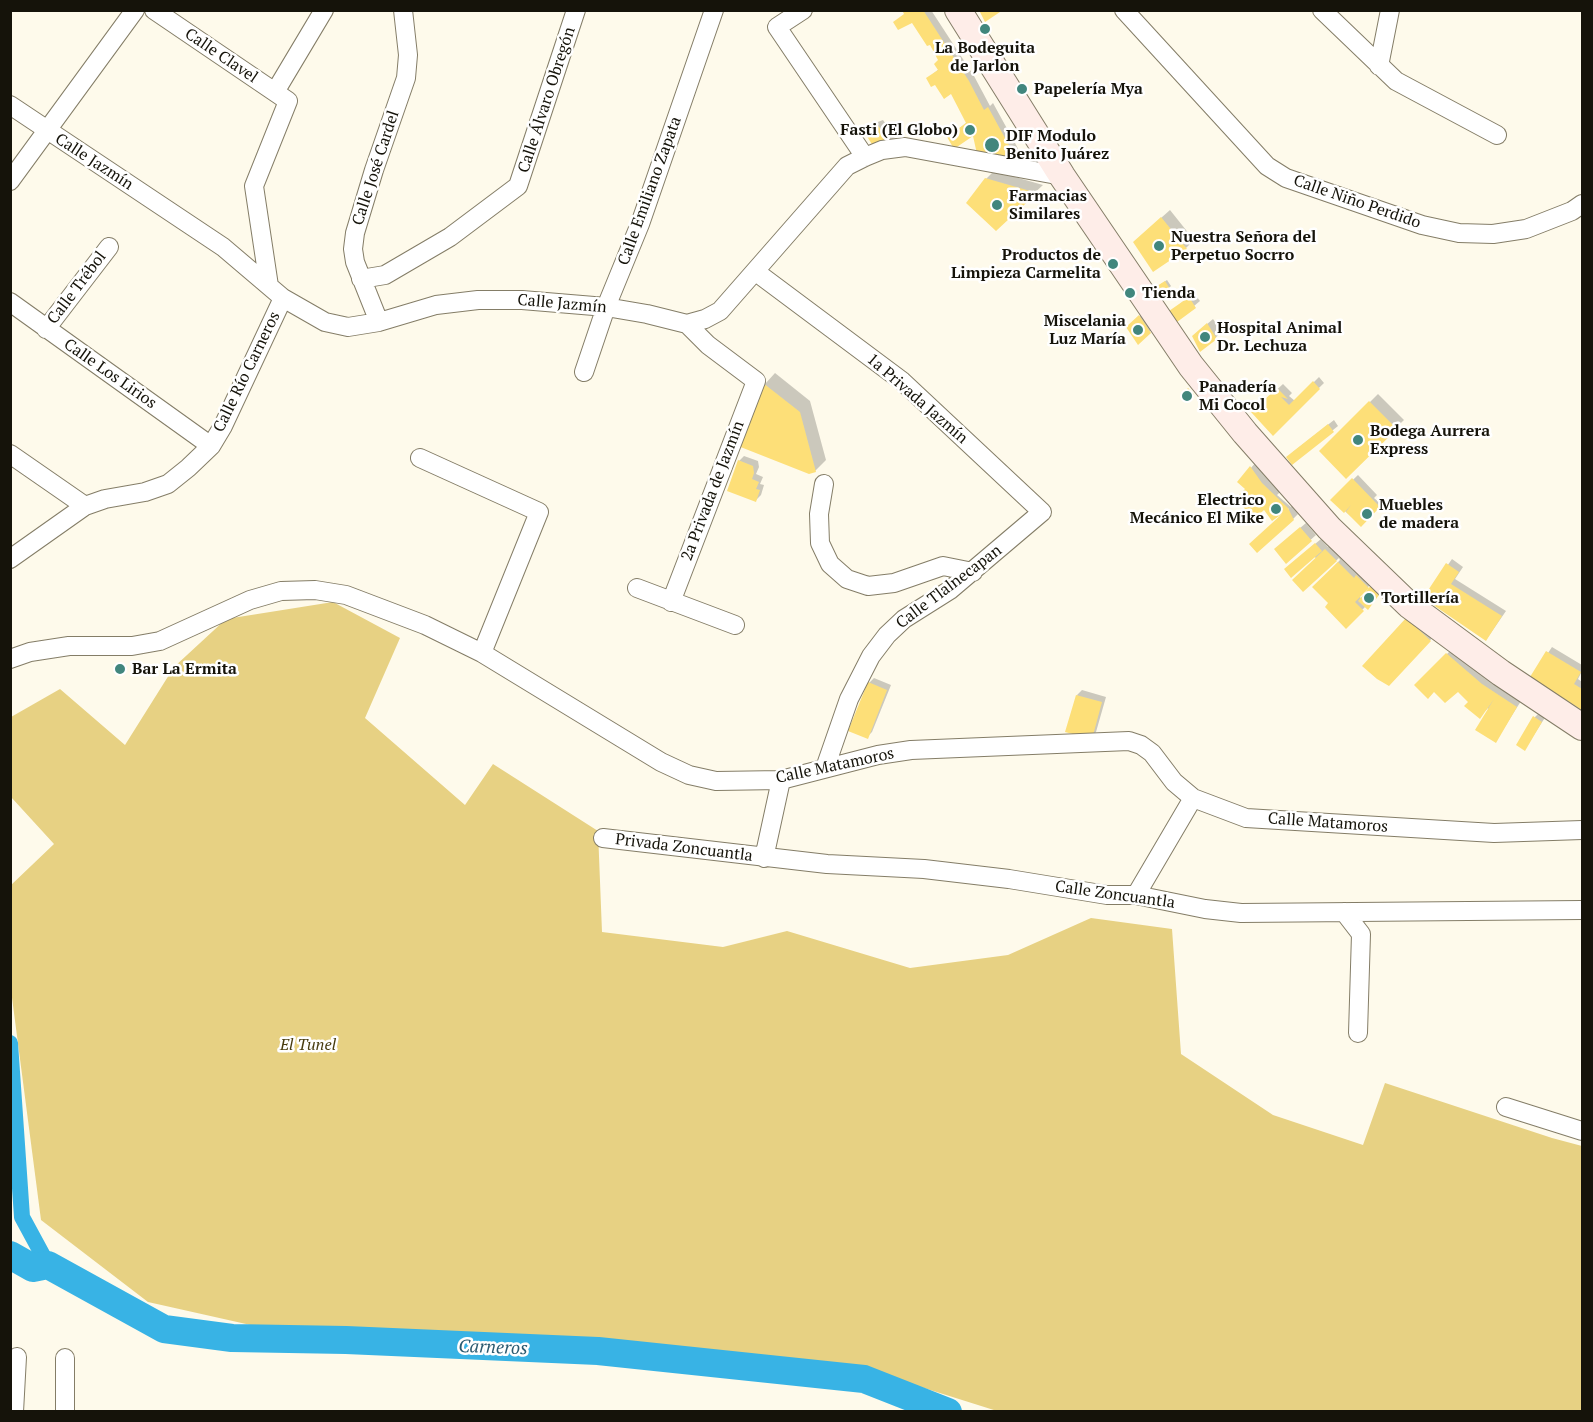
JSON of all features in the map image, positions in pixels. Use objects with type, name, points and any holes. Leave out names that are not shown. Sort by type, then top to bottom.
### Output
[{"type":"main road","points":[[958,10],[1062,176],[1191,366],[1245,433],[1329,528],[1409,605],[1501,673],[1582,727]]},
{"type":"street","points":[[10,181],[135,10]]},
{"type":"street","name":"Calle Clavel","points":[[154,10],[282,97]]},
{"type":"street","points":[[276,292],[254,186],[282,97],[324,10]]},
{"type":"street","name":"Calle José Cardel","points":[[379,322],[361,279],[353,249],[355,233],[406,78],[408,55],[403,10]]},
{"type":"street","name":"Calle Álvaro Obregón","points":[[361,279],[385,275],[450,237],[518,186],[576,10]]},
{"type":"street","name":"Calle Emiliano Zapata","points":[[584,372],[606,308],[640,224],[714,10]]},
{"type":"street","points":[[803,10],[777,27],[865,157]]},
{"type":"street","name":"Calle Niño Perdido","points":[[1124,10],[1268,166],[1286,178],[1422,225],[1459,233],[1493,234],[1526,230],[1572,211],[1582,204]]},
{"type":"street","points":[[1322,10],[1396,81],[1497,135]]},
{"type":"street","points":[[1379,66],[1390,10]]},
{"type":"street","name":"Calle Jazmín","points":[[10,105],[223,247],[276,292],[325,322],[348,327],[379,322],[436,305],[478,300],[522,300],[606,308],[647,314],[687,324]]},
{"type":"street","points":[[687,324],[705,319],[720,311],[847,166],[882,150],[905,147],[1062,176]]},
{"type":"street","name":"Calle Trébol","points":[[46,328],[108,247]]},
{"type":"street","name":"1a Privada Jazmín","points":[[756,272],[902,381],[1042,512]]},
{"type":"street","name":"Calle Río Carneros","points":[[10,560],[85,506],[105,498],[145,492],[168,484],[210,446],[223,426],[276,292]]},
{"type":"street","name":"Calle Los Lirios","points":[[10,302],[210,446]]},
{"type":"street","name":"2a Privada de Jazmín","points":[[671,602],[756,381],[708,345],[687,324]]},
{"type":"street","points":[[10,454],[85,506]]},
{"type":"street","points":[[420,458],[539,512],[482,653]]},
{"type":"street","points":[[824,484],[819,514],[820,543],[830,564],[847,579],[868,586],[894,584],[943,566],[973,572]]},
{"type":"street","name":"Calle Tlalnecapan","points":[[825,768],[849,699],[871,656],[887,635],[904,619],[950,590],[973,572],[1042,512]]},
{"type":"street","points":[[637,588],[735,625]]},
{"type":"street","name":"Calle Matamoros","points":[[10,659],[30,652],[69,646],[132,646],[160,641],[250,600],[280,591],[315,590],[346,595],[425,625],[482,653],[661,762],[689,775],[716,781],[782,780],[878,755],[911,750],[1129,741],[1141,745],[1152,753],[1174,782],[1192,798],[1246,818],[1494,833],[1582,830]]},
{"type":"street","points":[[764,858],[782,780]]},
{"type":"street","points":[[1136,895],[1192,798]]},
{"type":"street","name":"Privada Zoncuantla","points":[[603,838],[764,858]]},
{"type":"street","name":"Calle Zoncuantla","points":[[764,858],[924,869],[1009,879],[1107,895],[1136,895],[1205,909],[1241,913],[1582,910]]},
{"type":"street","points":[[1344,912],[1361,933],[1358,1033]]},
{"type":"street","points":[[1506,1107],[1582,1131]]},
{"type":"street","points":[[14,1412],[16,1358]]},
{"type":"street","points":[[65,1358],[65,1412]]},
{"type":"green space","name":"El Tunel","points":[[333,602],[400,638],[365,718],[465,805],[493,764],[598,831],[602,932],[723,947],[787,931],[910,968],[1008,955],[1091,918],[1172,929],[1181,1054],[1273,1115],[1363,1145],[1385,1083],[1582,1146],[1582,1411],[997,1411],[870,1371],[313,1339],[148,1302],[41,1220],[11,990],[10,886],[54,844],[11,797],[11,717],[60,689],[125,745],[174,667],[226,619]]},
{"type":"building","points":[[902,10],[923,10],[969,81],[984,110],[988,107],[1017,160],[977,154],[973,136],[954,149],[947,137],[966,123],[951,94],[944,99],[935,85],[931,87],[926,78],[938,70],[934,64],[938,60],[930,45],[927,46],[912,23],[898,30],[893,22],[904,14]]},
{"type":"building","points":[[979,10],[1003,10],[985,22]]},
{"type":"building","points":[[877,124],[890,143],[873,146],[863,130]]},
{"type":"building","name":"Farmacias Similares","points":[[985,178],[1037,193],[996,231],[966,203]]},
{"type":"building","name":"Nuestra Señora del Perpetuo Socrro","points":[[1161,217],[1187,249],[1153,272],[1133,242]]},
{"type":"building","points":[[1165,281],[1170,289],[1163,294],[1157,286]]},
{"type":"building","points":[[1189,297],[1196,308],[1177,322],[1169,311]]},
{"type":"building","name":"Miscelania Luz María","points":[[1139,315],[1151,333],[1138,345],[1126,327]]},
{"type":"building","name":"Hospital Animal Dr. Lechuza","points":[[1207,323],[1217,339],[1200,352],[1192,336]]},
{"type":"building","points":[[1313,381],[1320,389],[1273,436],[1251,412],[1277,388],[1288,399],[1281,397],[1289,405]]},
{"type":"building","points":[[763,383],[800,412],[816,472],[809,474],[738,446]]},
{"type":"building","name":"Panadería Mi Cocol","points":[[1188,388],[1194,394],[1187,402],[1181,397]]},
{"type":"building","name":"Bodega Aurrera Express","points":[[1369,401],[1397,429],[1346,479],[1319,451]]},
{"type":"building","points":[[1328,424],[1334,432],[1292,465],[1286,457]]},
{"type":"building","points":[[738,460],[753,466],[752,479],[759,482],[756,489],[760,490],[756,502],[727,491]]},
{"type":"building","points":[[1250,466],[1262,483],[1288,508],[1294,520],[1257,553],[1249,544],[1282,514],[1272,521],[1264,510],[1253,520],[1246,512],[1242,504],[1244,502],[1239,495],[1245,489],[1237,482]]},
{"type":"building","points":[[1352,478],[1380,507],[1361,527],[1346,512],[1351,505],[1344,513],[1330,500]]},
{"type":"building","points":[[1300,527],[1312,541],[1286,564],[1274,549]]},
{"type":"building","points":[[1315,543],[1322,551],[1291,578],[1284,569]]},
{"type":"building","points":[[1325,549],[1337,561],[1303,592],[1292,580]]},
{"type":"building","points":[[1338,562],[1354,578],[1356,575],[1369,588],[1355,602],[1364,611],[1346,629],[1325,607],[1328,603],[1312,587]]},
{"type":"building","points":[[1446,563],[1459,572],[1451,584],[1502,616],[1486,641],[1423,598]]},
{"type":"building","name":"Tortillería","points":[[1370,586],[1379,595],[1368,610],[1358,601]]},
{"type":"building","points":[[1406,618],[1431,641],[1389,686],[1362,666]]},
{"type":"building","points":[[1546,651],[1581,672],[1574,684],[1582,689],[1582,710],[1530,677]]},
{"type":"building","points":[[1446,653],[1482,684],[1517,707],[1496,743],[1475,730],[1494,699],[1480,719],[1464,706],[1468,702],[1458,692],[1445,703],[1434,692],[1428,699],[1414,685]]},
{"type":"building","points":[[868,682],[887,690],[868,739],[848,731]]},
{"type":"building","points":[[1076,695],[1102,702],[1092,739],[1065,732]]},
{"type":"building","points":[[1533,716],[1542,722],[1525,751],[1516,745]]},
{"type":"waterway","name":"Carneros","points":[[10,1043],[22,1217],[48,1265]]},
{"type":"waterway","name":"Carneros","points":[[10,1255],[33,1268],[48,1265],[164,1329],[232,1338],[346,1340],[598,1351],[864,1379],[948,1412]]},
{"type":"place","name":"La Bodeguita de Jarlon","points":[[985,29]]},
{"type":"place","name":"Papelería Mya","points":[[1022,89]]},
{"type":"place","name":"Fasti (El Globo)","points":[[970,130]]},
{"type":"place","name":"DIF Modulo Benito Juárez","points":[[992,145]]},
{"type":"place","name":"Farmacias Similares","points":[[997,205]]},
{"type":"place","name":"Nuestra Señora del Perpetuo Socrro","points":[[1159,246]]},
{"type":"place","name":"Productos de Limpieza Carmelita","points":[[1113,264]]},
{"type":"place","name":"Tienda","points":[[1130,293]]},
{"type":"place","name":"Miscelania Luz María","points":[[1138,330]]},
{"type":"place","name":"Hospital Animal Dr. Lechuza","points":[[1205,337]]},
{"type":"place","name":"Panadería Mi Cocol","points":[[1187,396]]},
{"type":"place","name":"Bodega Aurrera Express","points":[[1358,440]]},
{"type":"place","name":"Electrico Mecánico El Mike","points":[[1276,509]]},
{"type":"place","name":"Muebles de madera","points":[[1367,514]]},
{"type":"place","name":"Tortillería","points":[[1369,598]]},
{"type":"place","name":"Bar La Ermita","points":[[120,669]]}]
